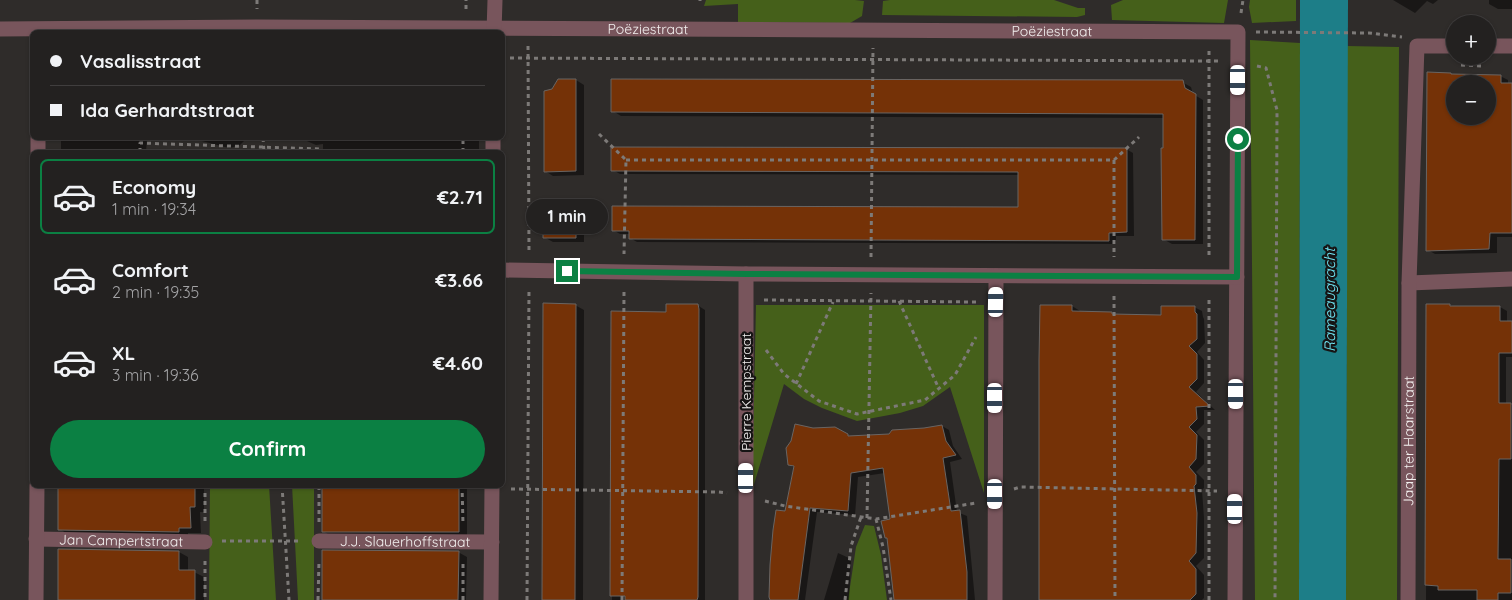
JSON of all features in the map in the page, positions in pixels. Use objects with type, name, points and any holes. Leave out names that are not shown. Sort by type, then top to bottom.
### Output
[{"type":"street","points":[[494,30],[495,0]]},
{"type":"street","name":"Poëziestraat","points":[[0,29],[257,27],[435,30]]},
{"type":"street","name":"Poëziestraat","points":[[505,31],[1238,32]]},
{"type":"street","points":[[1234,600],[1238,32]]},
{"type":"street","points":[[1417,46],[1446,46]]},
{"type":"street","name":"Jaap ter Haarstraat","points":[[1408,600],[1409,283],[1417,46]]},
{"type":"street","points":[[1496,46],[1512,46]]},
{"type":"street","points":[[505,270],[746,274],[1237,277]]},
{"type":"street","name":"Pierre Kempstraat","points":[[746,274],[746,600]]},
{"type":"street","points":[[995,600],[996,276]]},
{"type":"street","points":[[1409,283],[1512,279]]},
{"type":"street","points":[[36,488],[36,600]]},
{"type":"street","points":[[491,600],[492,488]]},
{"type":"street","name":"Jan Campertstraat","points":[[36,539],[205,542]]},
{"type":"street","name":"J.J. Slauerhoffstraat","points":[[319,541],[492,542]]},
{"type":"path","points":[[527,600],[528,30]]},
{"type":"path","points":[[1209,32],[1209,600]]},
{"type":"path","points":[[1238,32],[1352,33],[1399,36],[1410,40],[1417,46]]},
{"type":"path","points":[[505,58],[1238,61],[1266,68],[1277,110],[1274,600]]},
{"type":"path","points":[[599,134],[626,160],[1114,160],[1139,136]]},
{"type":"path","points":[[263,140],[264,147]]},
{"type":"path","points":[[140,150],[140,143],[319,150]]},
{"type":"path","points":[[622,600],[626,160]]},
{"type":"path","points":[[1114,160],[1115,600]]},
{"type":"path","points":[[746,300],[996,302]]},
{"type":"path","points":[[899,301],[938,389]]},
{"type":"path","points":[[796,384],[833,302]]},
{"type":"path","points":[[764,347],[784,374],[819,401],[857,414],[924,400],[955,376],[979,330]]},
{"type":"path","points":[[282,488],[289,600]]},
{"type":"path","points":[[505,488],[718,492],[746,496],[785,506],[876,518],[950,508],[989,500],[995,494],[1020,488],[1235,491]]},
{"type":"path","points":[[845,600],[851,546],[861,517]]},
{"type":"path","points":[[876,518],[883,547],[891,600]]},
{"type":"path","points":[[205,542],[319,541]]},
{"type":"green space","points":[[706,0],[864,1],[862,16],[850,23],[738,22],[738,4],[704,6]]},
{"type":"green space","points":[[1054,0],[1078,8],[1085,8],[1085,15],[1077,17],[882,15],[883,1]]},
{"type":"green space","points":[[1123,0],[1228,0],[1224,23],[1112,20],[1111,5]]},
{"type":"green space","points":[[1250,0],[1296,0],[1296,21],[1252,23],[1249,7]]},
{"type":"green space","points":[[1250,40],[1300,43],[1299,600],[1255,600]]},
{"type":"green space","points":[[1347,46],[1399,47],[1397,600],[1346,600]]},
{"type":"green space","points":[[756,305],[984,305],[984,493],[950,387],[923,406],[900,413],[857,421],[804,399],[784,384],[752,491]]},
{"type":"green space","points":[[210,488],[269,488],[276,600],[209,600]]},
{"type":"green space","points":[[292,488],[314,488],[314,600],[298,600]]},
{"type":"green space","points":[[865,525],[874,526],[881,555],[887,600],[848,600],[856,547]]},
{"type":"water","name":"Rameaugracht","points":[[1300,0],[1348,0],[1346,600],[1299,600]]},
{"type":"building","points":[[1427,72],[1501,75],[1501,83],[1512,83],[1512,233],[1490,233],[1489,249],[1426,251]]},
{"type":"building","points":[[558,79],[576,79],[576,171],[544,172],[544,91],[552,89]]},
{"type":"building","points":[[611,79],[1183,80],[1185,88],[1196,94],[1195,240],[1162,240],[1161,148],[1163,148],[1163,114],[611,112]]},
{"type":"building","points":[[611,147],[1127,148],[1127,232],[1109,233],[1109,241],[629,239],[629,231],[612,231],[612,206],[1018,207],[1018,172],[611,171]]},
{"type":"building","points":[[543,206],[576,206],[576,238],[543,238]]},
{"type":"building","points":[[543,303],[576,304],[575,600],[542,600]]},
{"type":"building","points":[[666,304],[698,304],[699,309],[698,597],[697,600],[625,600],[625,596],[610,596],[611,311],[666,312]]},
{"type":"building","points":[[1426,304],[1500,306],[1500,321],[1512,321],[1512,353],[1499,353],[1499,403],[1511,403],[1511,459],[1499,459],[1498,559],[1511,559],[1511,593],[1498,593],[1498,600],[1477,600],[1477,590],[1438,590],[1438,586],[1425,585]]},
{"type":"building","points":[[1040,305],[1072,305],[1072,311],[1161,315],[1161,306],[1195,306],[1197,314],[1197,339],[1189,346],[1197,354],[1197,379],[1189,387],[1210,406],[1196,407],[1197,419],[1189,427],[1197,435],[1196,459],[1189,467],[1196,475],[1196,484],[1194,486],[1197,513],[1196,553],[1189,561],[1196,569],[1196,594],[1190,600],[1039,600]]},
{"type":"building","points":[[795,424],[813,428],[835,427],[848,434],[848,436],[889,434],[892,430],[942,425],[946,441],[956,455],[943,458],[951,511],[960,510],[967,572],[967,600],[894,600],[887,538],[885,538],[881,521],[890,519],[883,468],[851,473],[848,511],[810,508],[798,600],[770,600],[773,530],[776,510],[785,511],[794,466],[788,465],[786,448],[791,441]]},
{"type":"building","points":[[58,488],[195,488],[195,507],[190,507],[191,528],[179,528],[179,532],[58,530]]},
{"type":"building","points":[[322,488],[459,488],[459,532],[322,532]]},
{"type":"building","points":[[58,549],[179,551],[179,570],[195,570],[195,600],[58,600]]},
{"type":"building","points":[[322,550],[459,551],[458,600],[322,600]]},
{"type":"route","points":[[567,271],[1237,277],[1238,139]]}]
